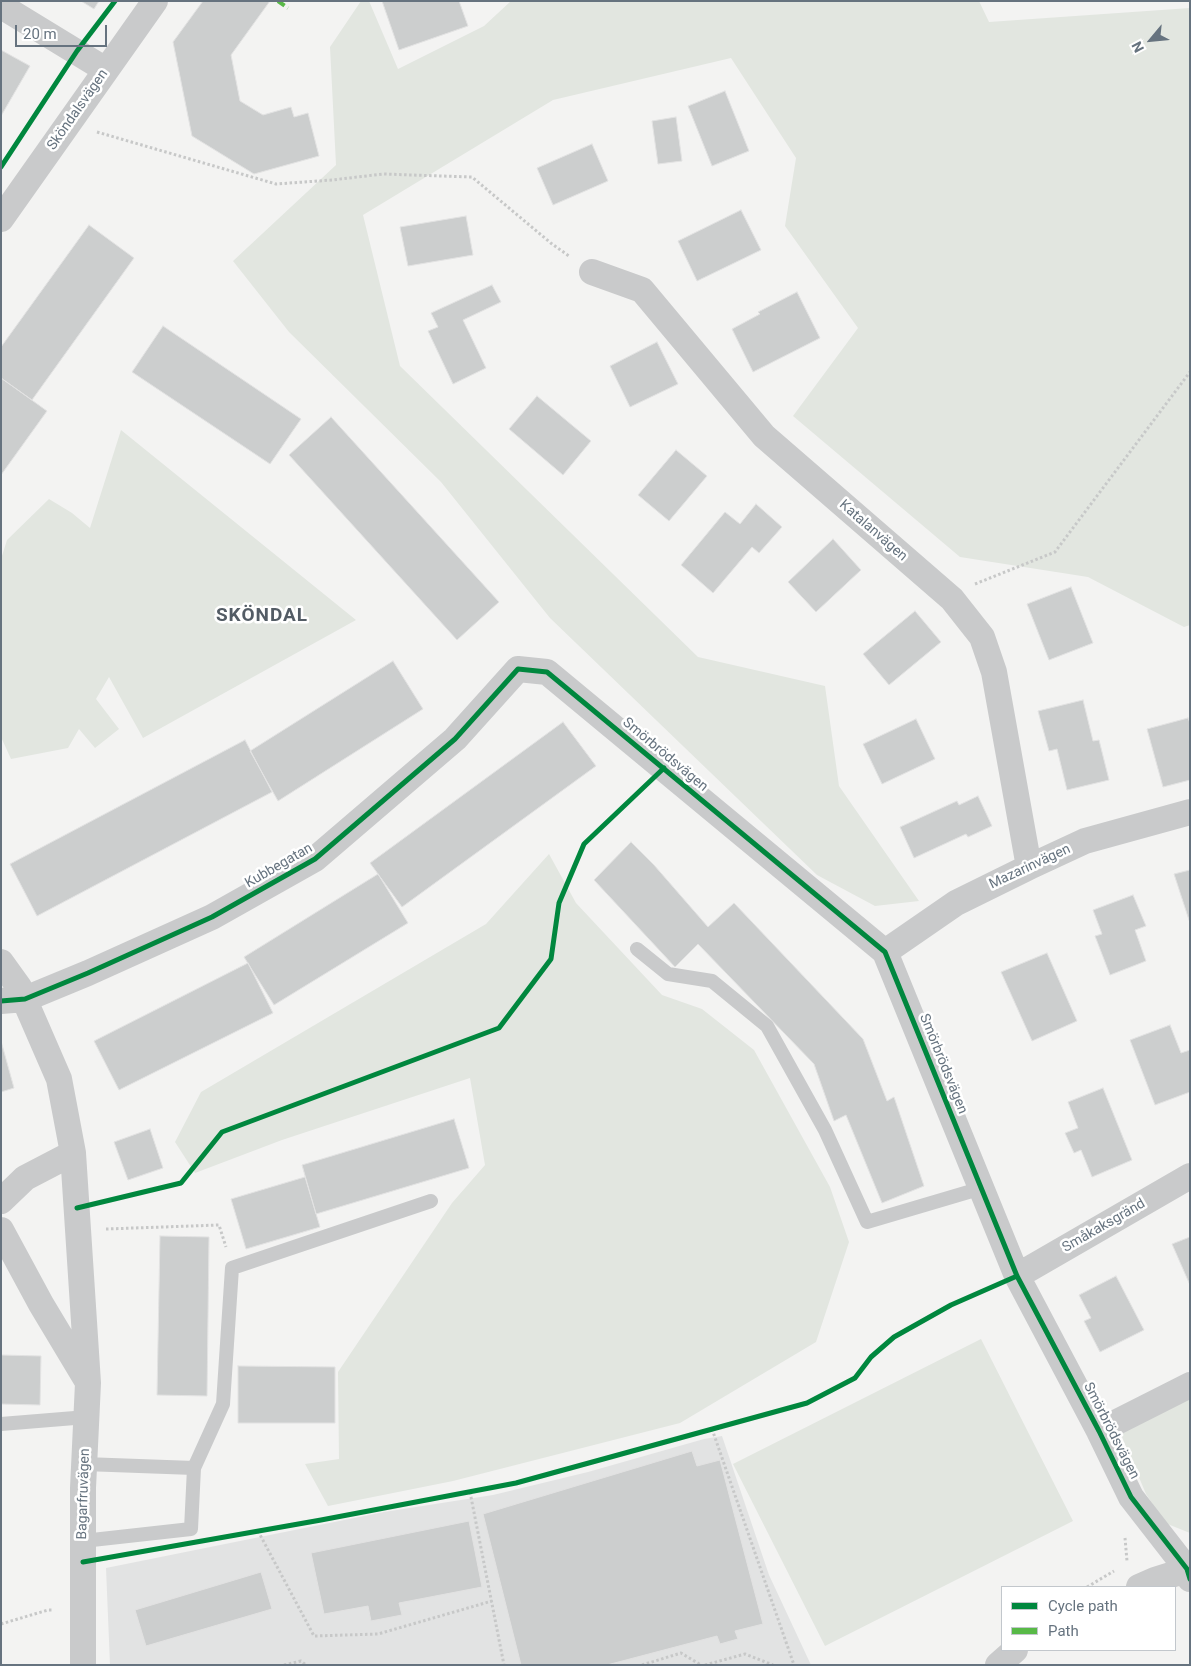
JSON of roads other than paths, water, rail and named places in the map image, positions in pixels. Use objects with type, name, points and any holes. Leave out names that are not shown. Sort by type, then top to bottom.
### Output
[{"type":"street","name":"Sköndalsvägen","points":[[1,219],[155,1]]},
{"type":"street","points":[[1,6],[106,70]]},
{"type":"street","name":"Katalanvägen","points":[[592,272],[642,290],[764,436],[952,599],[982,636],[994,672],[1029,867]]},
{"type":"street","name":"Kubbegatan","points":[[13,1000],[88,972],[212,917],[315,859],[454,739],[518,669],[547,672]]},
{"type":"street","name":"Smörbrödsvägen","points":[[547,672],[885,952],[1017,1276],[1099,1431],[1131,1497],[1189,1572]]},
{"type":"street","name":"Mazarinvägen","points":[[885,952],[956,903],[1029,867],[1085,842],[1190,812]]},
{"type":"street","name":"Bagarfruvägen","points":[[1,962],[19,986],[13,1000],[60,1079],[73,1153],[88,1383],[84,1464],[83,1665]]},
{"type":"street","points":[[1,1201],[25,1178],[73,1153]]},
{"type":"street","name":"Småkaksgränd","points":[[1017,1276],[1190,1176]]},
{"type":"street","points":[[1,1230],[40,1304],[88,1383]]},
{"type":"street","points":[[1099,1431],[1190,1384]]},
{"type":"street","points":[[1141,1586],[1155,1580],[1189,1572]]},
{"type":"street","points":[[998,1665],[1014,1651]]},
{"type":"lane","points":[[637,950],[668,974],[712,981],[767,1026],[825,1130],[867,1222],[982,1188]]},
{"type":"lane","points":[[83,1541],[191,1529],[194,1468],[223,1404],[232,1268],[431,1201]]},
{"type":"lane","points":[[1,1424],[87,1417]]},
{"type":"lane","points":[[84,1464],[194,1468]]},
{"type":"district","name":"SKÖNDAL","points":[[262,616]]}]
